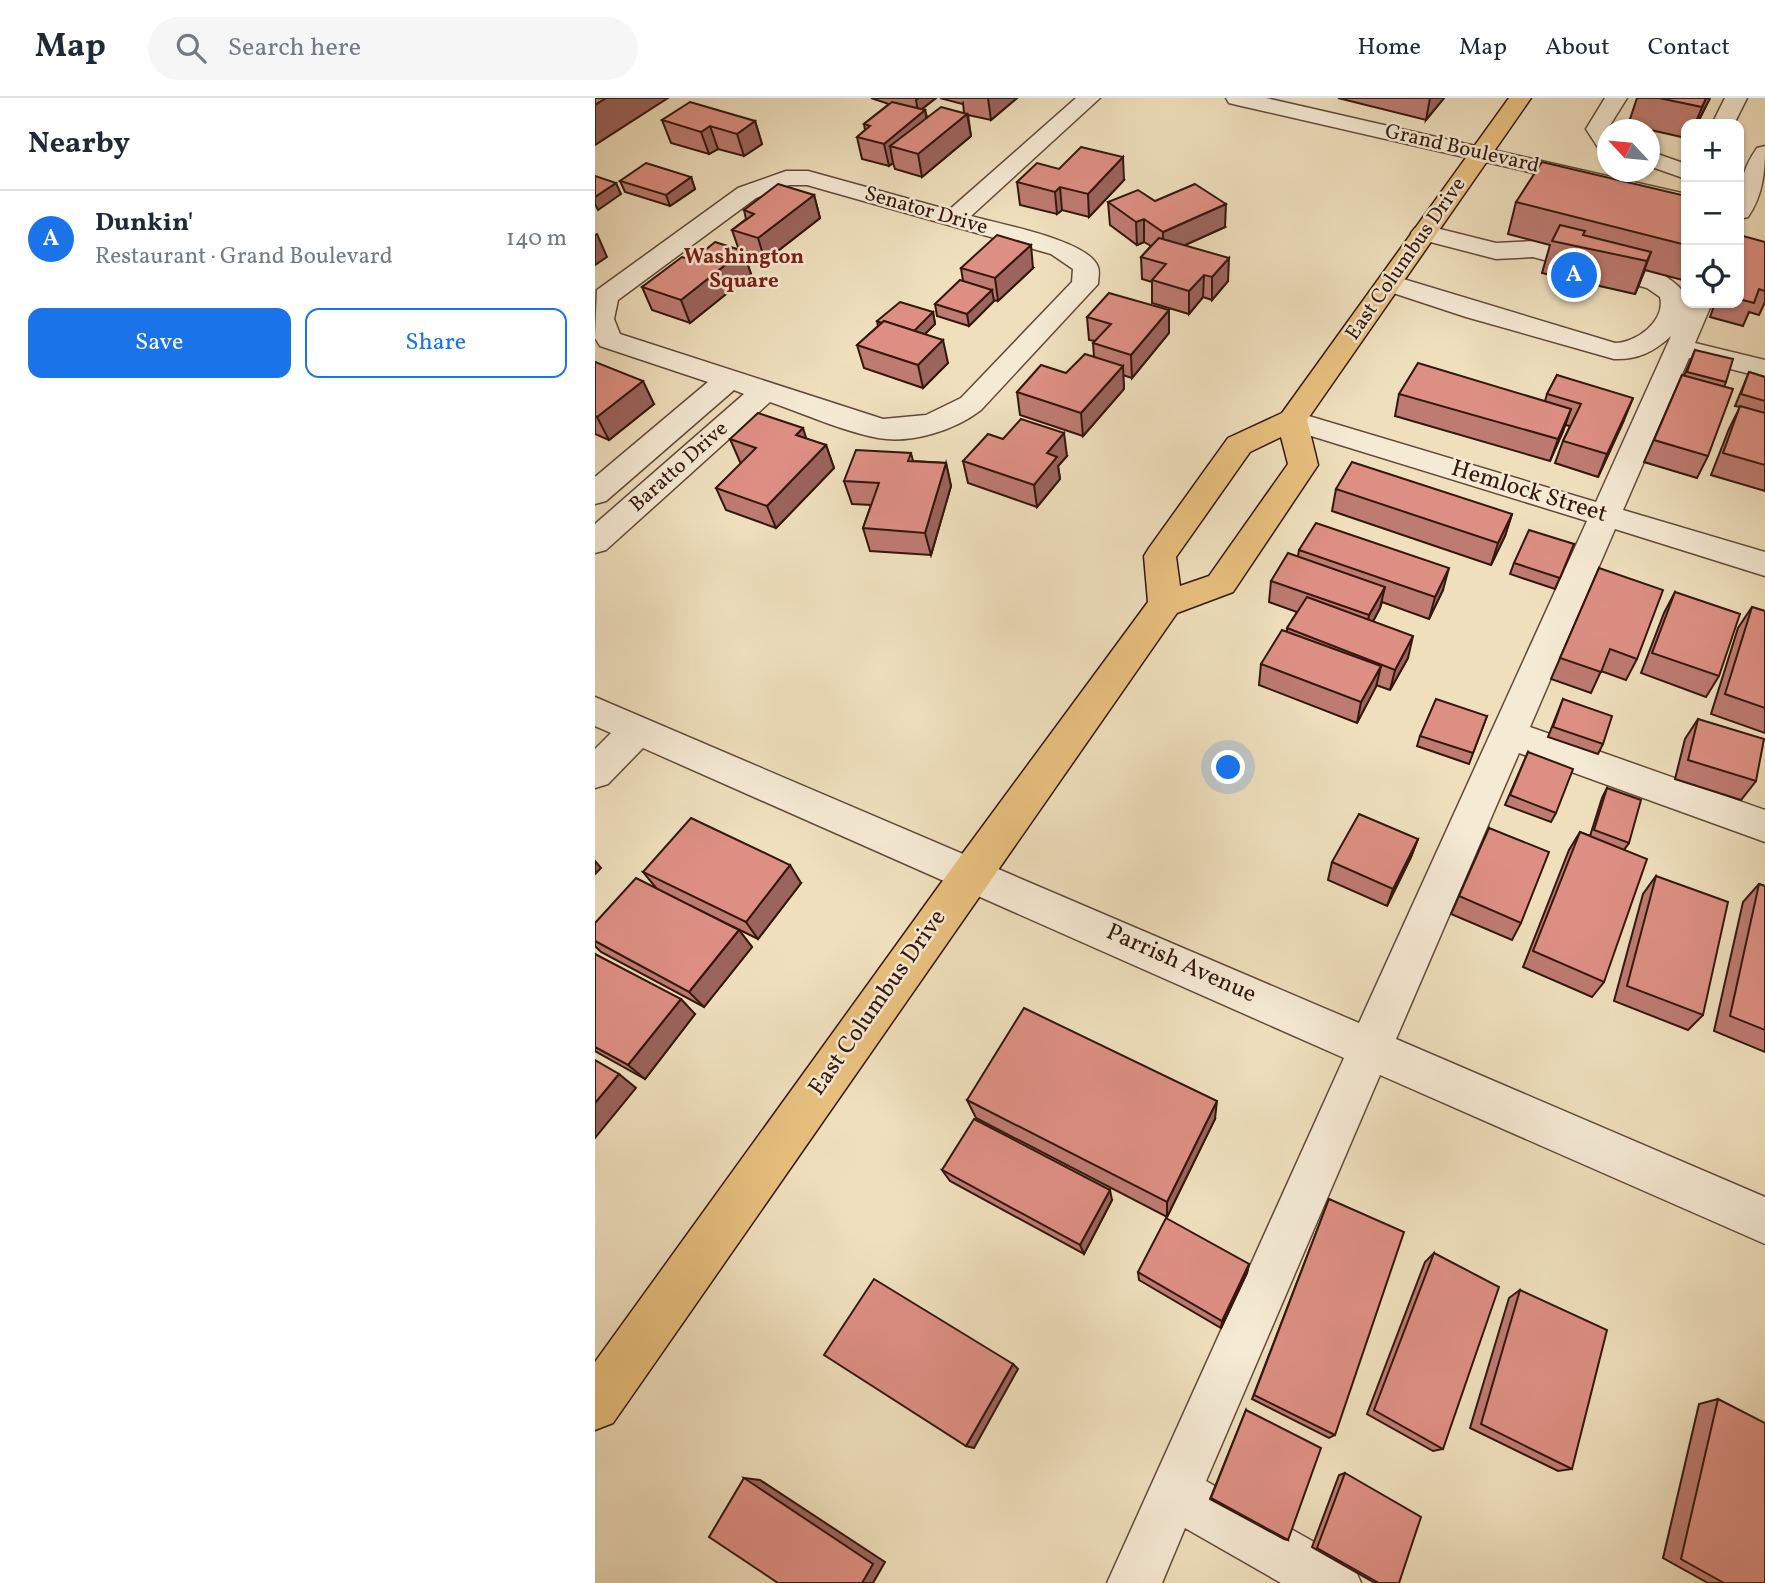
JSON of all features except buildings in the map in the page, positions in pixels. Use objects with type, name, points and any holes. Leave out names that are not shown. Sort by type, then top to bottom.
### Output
[{"type":"main road","name":"East Columbus Drive","points":[[595,1405],[1165,604],[1160,556],[1240,445],[1292,420],[1520,98]]},
{"type":"main road","points":[[1165,604],[1221,584],[1303,465],[1292,420]]},
{"type":"street","points":[[953,219],[1089,98]]},
{"type":"street","points":[[1603,119],[1616,98]]},
{"type":"street","points":[[1726,119],[1736,98]]},
{"type":"street","name":"Grand Boulevard","points":[[1248,99],[1481,153],[1681,194]]},
{"type":"street","points":[[1744,201],[1765,153]]},
{"type":"street","points":[[1660,162],[1681,170]]},
{"type":"street","name":"Senator Drive","points":[[786,178],[808,178],[934,202],[953,219],[1060,249],[1079,260],[1086,268],[1085,284],[971,404],[960,413],[940,422],[905,429],[881,429],[610,340],[602,331],[598,316],[606,296],[747,193],[786,178]]},
{"type":"street","points":[[1744,214],[1765,219]]},
{"type":"street","points":[[1389,282],[1475,311],[1614,351],[1632,350],[1645,344],[1668,322],[1675,309],[1675,299],[1669,290],[1657,282],[1534,249],[1496,251],[1424,233]]},
{"type":"street","points":[[1134,1583],[1697,308]]},
{"type":"street","points":[[1680,347],[1765,369]]},
{"type":"street","name":"Baratto Drive","points":[[595,494],[728,380]]},
{"type":"street","name":"Baratto Drive","points":[[595,542],[764,392]]},
{"type":"street","name":"Hemlock Street","points":[[1292,420],[1765,564]]},
{"type":"street","name":"Parrish Avenue","points":[[595,711],[1765,1221]]},
{"type":"street","points":[[595,773],[638,729]]},
{"type":"street","points":[[1508,734],[1765,826]]},
{"type":"street","points":[[1174,1492],[1334,1583]]},
{"type":"place","name":"Dunkin'","points":[[1574,275]]},
{"type":"district","name":"Washington Square","points":[[744,269]]}]
